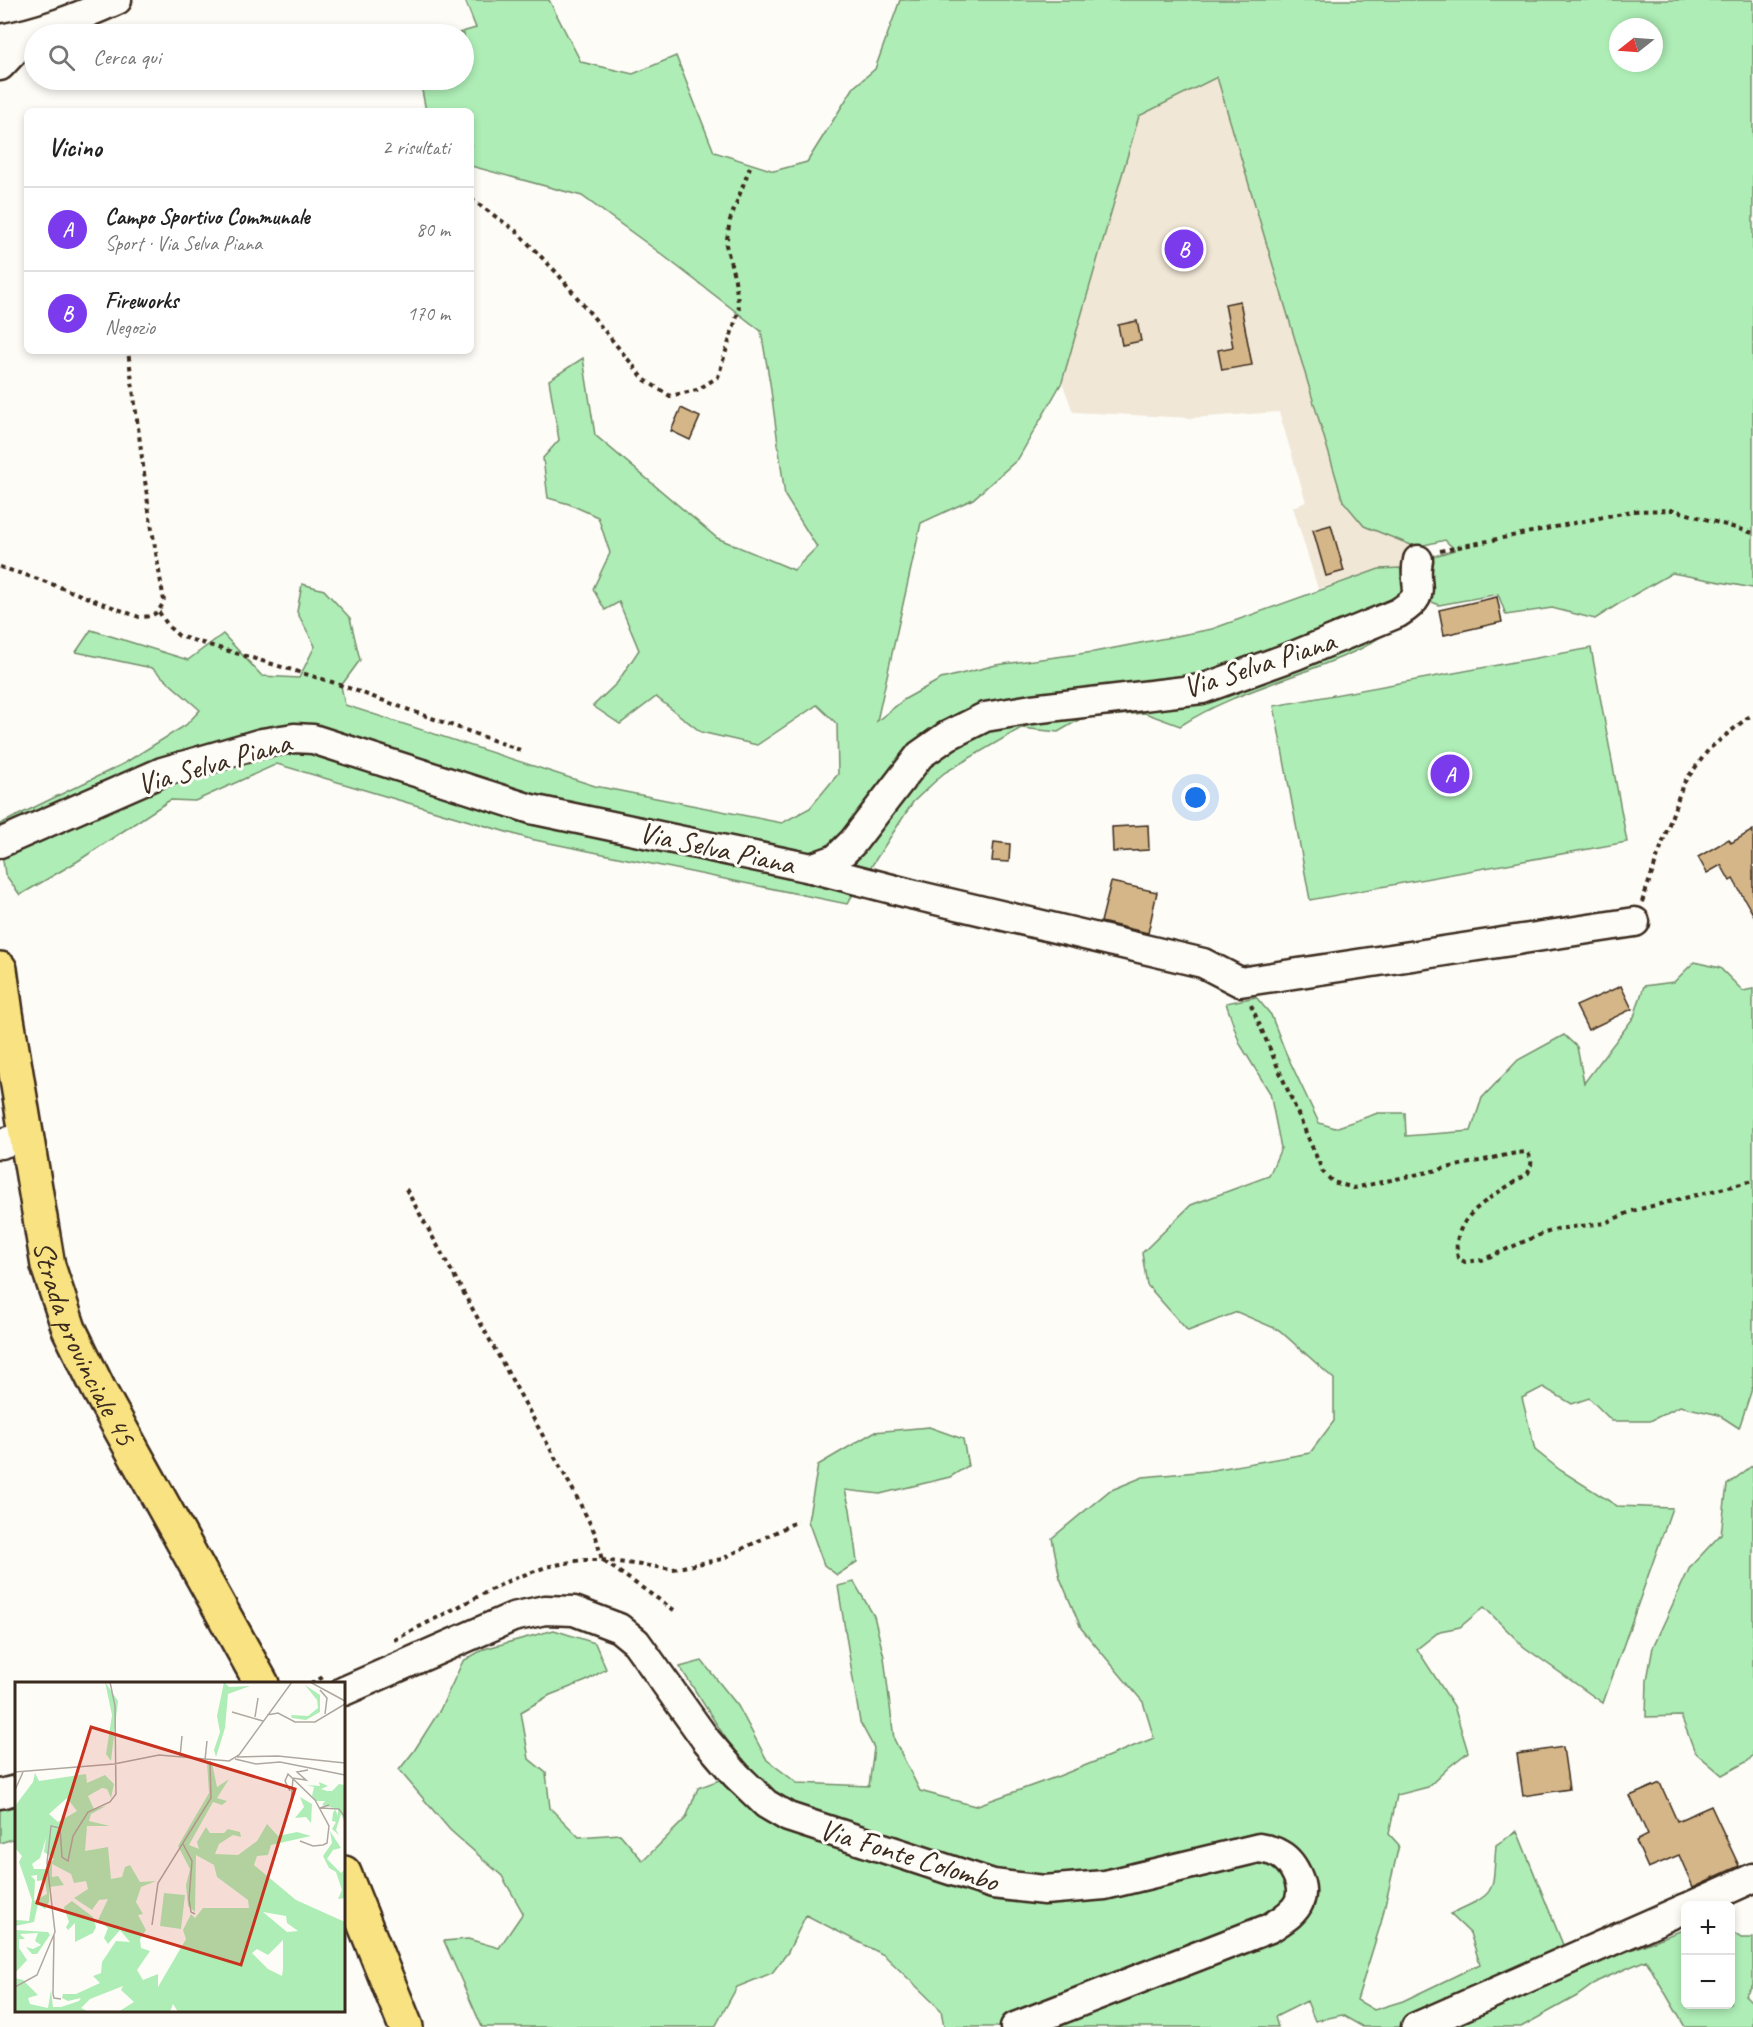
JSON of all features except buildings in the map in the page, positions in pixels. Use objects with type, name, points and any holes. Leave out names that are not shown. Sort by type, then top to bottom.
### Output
[{"type":"main road","name":"Strada provinciale 45","points":[[0,969],[13,1140],[48,1266],[69,1329],[99,1390],[261,1682]]},
{"type":"main road","points":[[345,1875],[406,2027]]},
{"type":"street","points":[[59,24],[86,15],[117,0]]},
{"type":"street","points":[[0,39],[24,35]]},
{"type":"street","points":[[0,66],[24,40]]},
{"type":"street","name":"Via Selva Piana","points":[[0,843],[162,772],[262,743],[294,738],[313,739],[531,809],[811,868],[836,859],[853,842],[920,755],[946,736],[985,717],[1032,709],[1202,689],[1296,655],[1398,614],[1411,605],[1417,597],[1418,571]]},
{"type":"street","points":[[811,868],[1203,963],[1240,982],[1635,922]]},
{"type":"street","name":"Via Fonte Colombo","points":[[345,1691],[513,1617],[545,1610],[574,1611],[619,1628],[636,1642],[706,1740],[736,1775],[766,1804],[788,1817],[993,1884],[1044,1890],[1105,1885],[1259,1848],[1279,1853],[1293,1866],[1300,1884],[1299,1901],[1290,1914],[1270,1928],[1015,2027]]},
{"type":"street","points":[[0,1794],[15,1790]]},
{"type":"street","points":[[1700,1901],[1753,1878]]},
{"type":"street","points":[[1416,2027],[1681,1910]]},
{"type":"path","points":[[474,201],[516,231],[557,273],[645,380],[670,396],[697,390],[718,377],[739,309],[726,245],[730,220],[750,167]]},
{"type":"path","points":[[0,567],[139,617],[150,617],[159,612],[164,601],[149,512],[128,354]]},
{"type":"path","points":[[1418,571],[1428,554],[1632,511],[1674,510],[1753,533]]},
{"type":"path","points":[[159,612],[169,627],[179,636],[332,682],[520,750]]},
{"type":"path","points":[[1635,922],[1683,784],[1709,749],[1753,715]]},
{"type":"path","points":[[1240,982],[1323,1172],[1333,1182],[1354,1188],[1527,1152],[1532,1166],[1528,1173],[1483,1203],[1466,1220],[1457,1239],[1456,1248],[1458,1258],[1465,1262],[1482,1260],[1557,1229],[1605,1223],[1632,1211],[1753,1181]]},
{"type":"path","points":[[406,1190],[573,1490],[595,1533],[602,1560],[674,1610]]},
{"type":"shaded area","points":[[1217,77],[1343,501],[1364,526],[1409,544],[1400,568],[1379,569],[1318,589],[1293,507],[1306,502],[1279,412],[1191,418],[1073,412],[1062,382],[1139,116]]},
{"type":"green space","points":[[465,0],[549,0],[581,62],[633,74],[676,56],[714,152],[774,171],[807,162],[854,87],[875,69],[900,0],[1753,0],[1753,588],[1672,573],[1595,619],[1552,608],[1506,615],[1498,594],[1439,605],[1427,600],[1421,560],[1455,550],[1445,540],[1416,547],[1364,526],[1343,501],[1217,77],[1139,116],[1062,382],[1018,459],[973,499],[921,523],[877,721],[905,699],[941,679],[996,665],[1094,652],[1212,629],[1379,569],[1400,568],[1409,596],[1403,621],[1377,639],[1338,659],[1223,703],[1180,726],[1145,713],[1082,718],[1058,732],[1021,728],[944,773],[913,802],[847,904],[530,839],[277,764],[195,801],[170,800],[78,861],[20,895],[5,874],[0,824],[123,764],[186,725],[200,710],[152,668],[76,652],[91,630],[188,660],[223,634],[262,676],[299,678],[315,646],[297,612],[302,584],[324,590],[350,618],[360,660],[341,686],[345,705],[595,786],[782,823],[810,808],[838,774],[837,724],[817,705],[757,745],[701,732],[656,697],[620,724],[593,706],[617,683],[639,650],[619,602],[605,610],[593,589],[610,553],[598,517],[569,504],[548,498],[543,458],[559,440],[549,380],[583,358],[595,435],[717,538],[794,570],[817,547],[785,496],[761,331],[582,196],[474,167],[474,108],[425,108],[422,90],[474,90],[474,29],[476,28]]},
{"type":"green space","points":[[1591,648],[1627,842],[1310,900],[1274,706]]},
{"type":"green space","points":[[1694,962],[1720,968],[1743,991],[1753,989],[1753,1386],[1739,1428],[1719,1415],[1680,1406],[1650,1421],[1612,1421],[1589,1398],[1572,1404],[1543,1387],[1522,1398],[1535,1450],[1560,1470],[1617,1506],[1672,1508],[1603,1703],[1524,1647],[1484,1607],[1460,1627],[1440,1631],[1417,1649],[1454,1706],[1468,1752],[1428,1787],[1397,1795],[1389,1834],[1399,1845],[1381,1923],[1357,2000],[1374,2010],[1403,2001],[1480,1964],[1470,1933],[1450,1914],[1485,1896],[1494,1874],[1496,1845],[1517,1831],[1574,1972],[1681,1931],[1681,2009],[1735,2009],[1735,1934],[1741,1938],[1753,1938],[1753,1985],[1745,1995],[1753,2003],[1753,2027],[1685,2027],[1646,1960],[1598,1981],[1577,1996],[1521,2027],[1363,2027],[1342,2015],[1315,2021],[1307,2001],[1275,2017],[1278,2027],[944,2027],[941,2010],[884,1955],[806,1915],[788,1952],[772,1973],[737,1987],[715,2027],[482,2027],[444,1941],[468,1939],[499,1948],[523,1913],[502,1876],[450,1830],[399,1770],[440,1710],[463,1661],[484,1649],[554,1630],[595,1643],[606,1669],[586,1681],[550,1695],[521,1712],[529,1759],[546,1773],[550,1808],[579,1837],[620,1834],[643,1861],[686,1818],[698,1788],[746,1770],[680,1667],[702,1661],[738,1706],[767,1760],[797,1783],[869,1786],[874,1748],[860,1722],[838,1586],[854,1582],[874,1616],[884,1657],[894,1739],[920,1791],[975,1806],[1154,1738],[1143,1702],[1081,1628],[1060,1578],[1052,1538],[1109,1491],[1143,1477],[1207,1471],[1310,1453],[1334,1421],[1334,1379],[1279,1330],[1237,1312],[1188,1331],[1147,1285],[1142,1253],[1191,1205],[1269,1176],[1281,1148],[1270,1093],[1240,1044],[1226,1003],[1256,997],[1271,1015],[1285,1051],[1319,1123],[1335,1128],[1378,1113],[1405,1113],[1406,1136],[1471,1131],[1482,1098],[1518,1060],[1564,1035],[1577,1047],[1584,1083],[1634,1017],[1644,986],[1674,982]]},
{"type":"green space","points":[[929,1427],[963,1439],[968,1466],[950,1477],[880,1494],[845,1490],[850,1509],[857,1562],[837,1575],[824,1565],[808,1521],[818,1465],[874,1432]]},
{"type":"green space","points":[[1753,1465],[1753,1755],[1748,1761],[1722,1775],[1695,1752],[1681,1716],[1646,1717],[1647,1680],[1653,1647],[1690,1567],[1721,1534],[1727,1485]]},
{"type":"green space","points":[[15,1789],[15,1838],[0,1843],[0,1794]]},
{"type":"place","name":"Fireworks","points":[[1184,249]]},
{"type":"place","name":"Campo Sportivo Communale","points":[[1450,774]]}]
